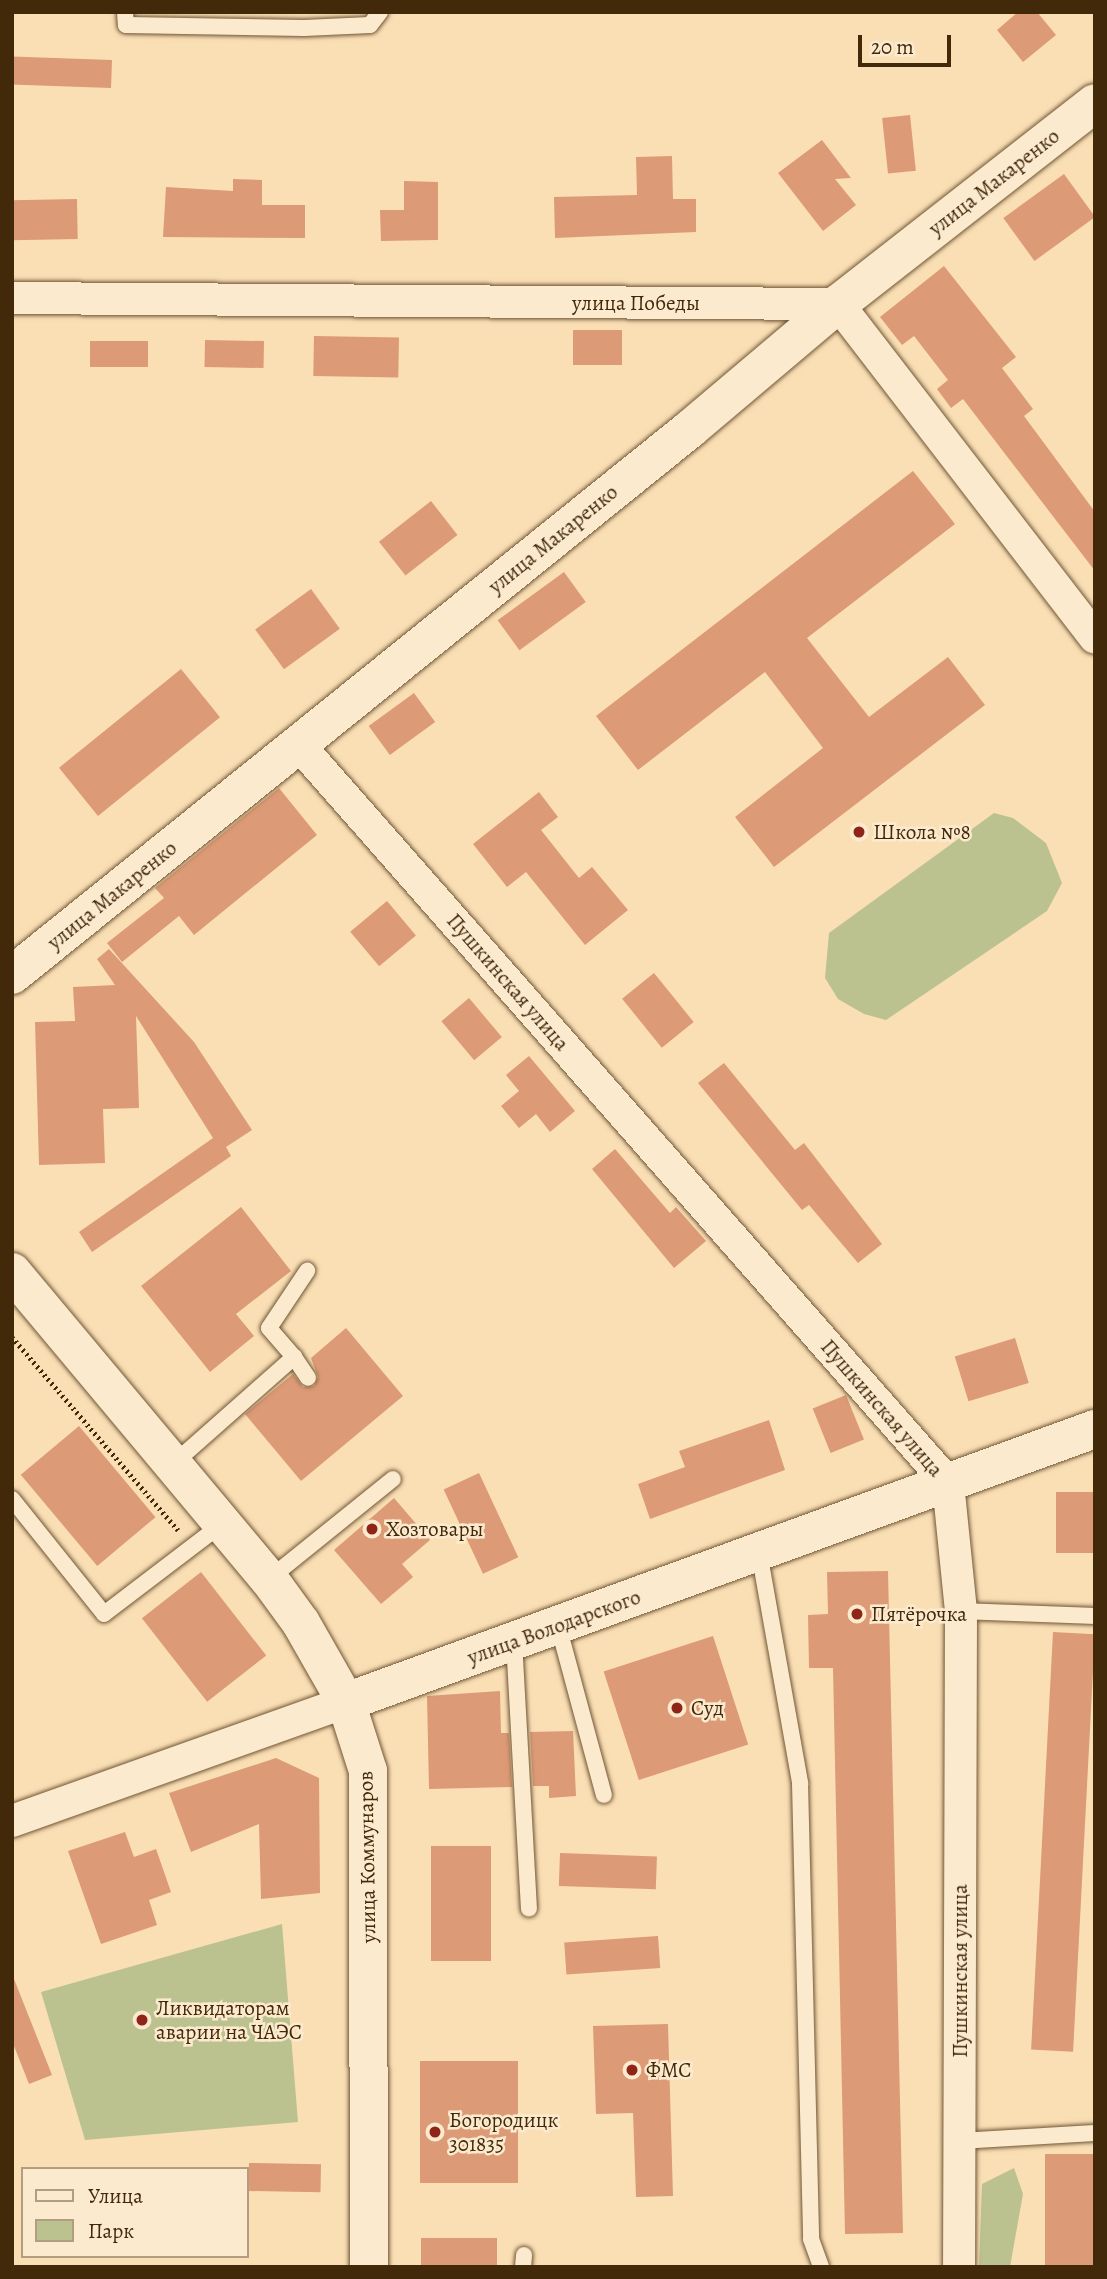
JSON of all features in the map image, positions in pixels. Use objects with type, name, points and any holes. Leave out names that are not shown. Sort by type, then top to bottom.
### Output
[{"type":"main road","name":"улица Макаренко","points":[[12,975],[838,304],[1093,109]]},
{"type":"main road","name":"улица Коммунаров","points":[[12,1272],[171,1465],[207,1536],[269,1579],[302,1623],[346,1702],[368,1771],[369,2267]]},
{"type":"main road","name":"улица Володарского","points":[[346,1702],[1095,1429]]},
{"type":"street","name":"улица Победы","points":[[12,298],[838,304]]},
{"type":"street","points":[[838,304],[1095,638]]},
{"type":"street","name":"Пушкинская улица","points":[[299,744],[948,1483],[961,1611],[959,2267]]},
{"type":"street","name":"улица Володарского","points":[[12,1821],[346,1702]]},
{"type":"lane","points":[[125,12],[126,25],[304,28],[370,24],[380,12]]},
{"type":"lane","points":[[307,1271],[268,1328],[294,1357],[308,1378]]},
{"type":"lane","points":[[171,1465],[294,1357]]},
{"type":"lane","points":[[269,1579],[393,1479]]},
{"type":"lane","points":[[12,1499],[104,1614],[207,1536]]},
{"type":"lane","points":[[759,1552],[800,1783],[811,2239],[821,2267]]},
{"type":"lane","points":[[961,1611],[1095,1616]]},
{"type":"lane","points":[[558,1625],[604,1795]]},
{"type":"lane","points":[[514,1641],[529,1909]]},
{"type":"lane","points":[[959,2141],[1095,2133]]},
{"type":"path","points":[[12,1337],[207,1536]]},
{"type":"green space","points":[[994,813],[1013,818],[1046,843],[1062,883],[1047,911],[886,1020],[864,1014],[838,999],[825,978],[829,933]]},
{"type":"green space","points":[[282,1924],[298,2122],[85,2140],[41,1992]]},
{"type":"green space","points":[[1014,2168],[1023,2194],[1010,2267],[979,2267],[982,2184]]},
{"type":"building","points":[[1018,12],[1037,12],[1056,35],[1023,62],[997,30]]},
{"type":"building","points":[[12,57],[112,60],[111,88],[12,85]]},
{"type":"building","points":[[910,115],[916,171],[888,174],[882,118]]},
{"type":"building","points":[[822,140],[851,178],[835,179],[856,205],[823,231],[778,173]]},
{"type":"building","points":[[672,156],[673,199],[696,199],[696,232],[555,238],[554,197],[637,195],[636,157]]},
{"type":"building","points":[[1064,174],[1095,217],[1034,261],[1003,218]]},
{"type":"building","points":[[233,179],[262,180],[262,205],[305,205],[305,238],[163,237],[166,187],[233,191]]},
{"type":"building","points":[[404,181],[438,182],[438,240],[381,241],[380,210],[404,210]]},
{"type":"building","points":[[77,199],[78,239],[13,240],[12,200]]},
{"type":"building","points":[[944,266],[1016,357],[1002,368],[1033,409],[1024,416],[1095,512],[1095,571],[963,399],[951,408],[937,389],[948,380],[914,336],[902,345],[880,317]]},
{"type":"building","points":[[573,330],[622,330],[622,365],[573,365]]},
{"type":"building","points":[[314,336],[399,337],[398,377],[313,376]]},
{"type":"building","points":[[205,340],[264,341],[264,368],[205,367]]},
{"type":"building","points":[[90,341],[148,341],[148,367],[90,367]]},
{"type":"building","points":[[913,471],[955,524],[807,638],[869,717],[948,657],[985,705],[774,867],[735,817],[823,748],[765,672],[638,770],[596,716]]},
{"type":"building","points":[[431,501],[457,535],[405,576],[379,542]]},
{"type":"building","points":[[564,572],[586,602],[519,650],[498,620]]},
{"type":"building","points":[[311,589],[340,629],[284,669],[255,630]]},
{"type":"building","points":[[181,669],[220,717],[98,816],[59,768]]},
{"type":"building","points":[[414,693],[435,722],[390,755],[369,726]]},
{"type":"building","points":[[279,788],[317,835],[194,935],[179,916],[122,962],[107,943],[164,898],[155,888]]},
{"type":"building","points":[[539,792],[558,817],[541,830],[579,878],[592,867],[628,910],[585,945],[526,872],[507,887],[473,844]]},
{"type":"building","points":[[387,901],[416,935],[379,966],[350,932]]},
{"type":"building","points":[[109,949],[194,1042],[252,1130],[226,1147],[231,1156],[92,1252],[79,1232],[213,1138],[136,1016],[139,1108],[103,1109],[105,1163],[39,1165],[35,1022],[75,1021],[73,987],[115,985],[97,959]]},
{"type":"building","points":[[654,973],[694,1022],[662,1048],[622,999]]},
{"type":"building","points":[[469,998],[502,1037],[474,1060],[441,1021]]},
{"type":"building","points":[[529,1056],[575,1111],[550,1132],[536,1114],[519,1128],[501,1106],[519,1091],[506,1075]]},
{"type":"building","points":[[724,1063],[795,1150],[804,1143],[882,1244],[858,1263],[809,1205],[802,1210],[698,1083]]},
{"type":"building","points":[[615,1149],[670,1213],[676,1207],[706,1241],[674,1268],[592,1169]]},
{"type":"building","points":[[241,1207],[291,1271],[236,1314],[254,1336],[210,1372],[141,1286]]},
{"type":"building","points":[[346,1328],[403,1396],[301,1481],[245,1414],[293,1374],[303,1387],[314,1386],[318,1377],[311,1358]]},
{"type":"building","points":[[1015,1338],[1029,1383],[968,1401],[955,1356]]},
{"type":"building","points":[[846,1395],[864,1440],[831,1453],[813,1408]]},
{"type":"building","points":[[769,1420],[785,1470],[650,1519],[638,1484],[685,1467],[679,1451]]},
{"type":"building","points":[[79,1426],[155,1517],[97,1566],[21,1475]]},
{"type":"building","points":[[479,1473],[518,1557],[483,1574],[444,1489]]},
{"type":"building","points":[[1056,1492],[1095,1492],[1095,1553],[1056,1553]]},
{"type":"building","points":[[394,1498],[430,1540],[402,1564],[413,1577],[381,1604],[334,1550]]},
{"type":"building","points":[[888,1571],[903,2233],[845,2234],[833,1668],[809,1668],[808,1615],[828,1614],[827,1572]]},
{"type":"building","points":[[201,1572],[266,1656],[207,1702],[142,1618]]},
{"type":"building","points":[[1053,1632],[1095,1634],[1073,2052],[1031,2049]]},
{"type":"building","name":"Суд","points":[[713,1636],[748,1744],[639,1780],[604,1672]]},
{"type":"building","points":[[500,1691],[501,1733],[509,1733],[512,1787],[429,1789],[427,1696]]},
{"type":"building","points":[[573,1731],[576,1796],[549,1798],[549,1786],[533,1786],[530,1732]]},
{"type":"building","points":[[276,1758],[319,1778],[320,1893],[261,1899],[259,1824],[191,1852],[169,1793]]},
{"type":"building","points":[[125,1832],[134,1857],[156,1849],[171,1892],[149,1900],[157,1925],[101,1944],[68,1851]]},
{"type":"building","points":[[431,1846],[491,1846],[491,1961],[431,1961]]},
{"type":"building","points":[[560,1853],[657,1856],[656,1889],[559,1886]]},
{"type":"building","points":[[658,1936],[660,1968],[566,1974],[564,1943]]},
{"type":"building","points":[[14,1979],[52,2075],[29,2084],[12,2041]]},
{"type":"building","name":"ФМС","points":[[668,2024],[673,2196],[636,2197],[633,2113],[596,2114],[593,2026]]},
{"type":"building","points":[[420,2061],[518,2061],[518,2183],[420,2183]]},
{"type":"building","points":[[1045,2154],[1095,2154],[1095,2267],[1045,2267]]},
{"type":"building","points":[[249,2163],[321,2164],[321,2192],[249,2191]]},
{"type":"building","points":[[421,2238],[497,2238],[497,2267],[421,2267]]},
{"type":"place","name":"Школа №8","points":[[859,832]]},
{"type":"place","name":"Хозтовары","points":[[372,1529]]},
{"type":"place","name":"Пятёрочка","points":[[857,1614]]},
{"type":"place","name":"Суд","points":[[677,1708]]},
{"type":"place","name":"Ликвидаторам аварии на ЧАЭС","points":[[142,2020]]},
{"type":"place","name":"ФМС","points":[[632,2070]]},
{"type":"place","name":"Богородицк 301835","points":[[435,2132]]}]
